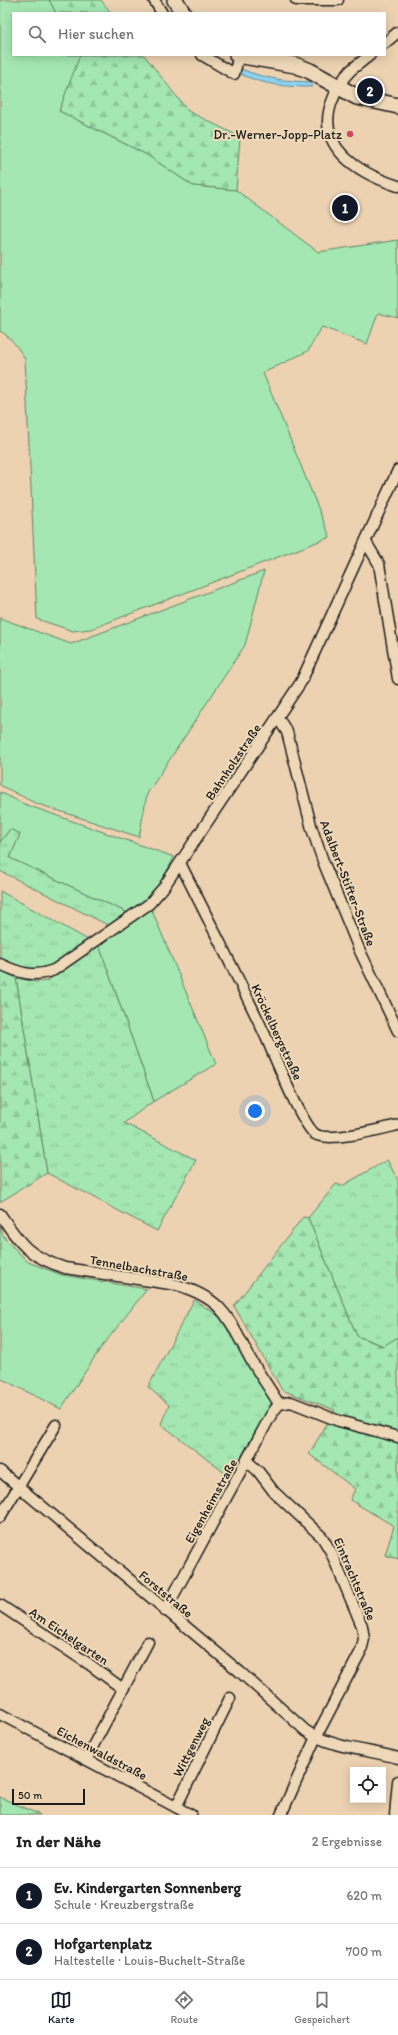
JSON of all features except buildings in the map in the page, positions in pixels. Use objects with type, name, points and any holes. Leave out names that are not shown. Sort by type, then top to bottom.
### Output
[{"type":"main road","points":[[175,0],[182,12]]},
{"type":"main road","points":[[244,56],[295,65],[310,71],[357,97],[398,106]]},
{"type":"street","points":[[154,0],[161,12]]},
{"type":"street","points":[[296,0],[338,0]]},
{"type":"street","points":[[386,42],[398,32]]},
{"type":"street","points":[[204,56],[234,74],[238,56]]},
{"type":"street","points":[[369,56],[350,71],[338,87],[330,105],[327,121],[329,135],[335,148],[345,158],[368,172],[398,186]]},
{"type":"street","name":"Bahnholzstraße","points":[[0,964],[30,975],[44,974],[54,970],[149,904],[163,888],[301,682],[398,470]]},
{"type":"street","points":[[366,542],[379,564],[398,679]]},
{"type":"street","name":"Adalbert-Stifter-Straße","points":[[278,718],[287,732],[312,829],[323,861],[359,949],[398,1031]]},
{"type":"street","name":"Kröckelbergstraße","points":[[180,863],[265,1035],[305,1121],[314,1134],[326,1138],[359,1134],[398,1125]]},
{"type":"street","name":"Tennelbachstraße","points":[[0,1214],[13,1233],[31,1254],[48,1262],[65,1268],[176,1285],[191,1289],[210,1299],[230,1319],[252,1361],[280,1404]]},
{"type":"street","points":[[280,1404],[291,1402],[339,1421],[398,1437]]},
{"type":"street","name":"Eigenheimstraße","points":[[165,1611],[271,1415],[280,1404]]},
{"type":"street","points":[[0,1517],[56,1425]]},
{"type":"street","name":"Eintrachtstraße","points":[[247,1461],[258,1471],[274,1492],[322,1537],[331,1552],[362,1626],[364,1639],[361,1651],[316,1737],[281,1815]]},
{"type":"street","name":"Forststraße","points":[[0,1471],[316,1737]]},
{"type":"street","name":"Am Eichelgarten","points":[[0,1605],[89,1664],[123,1689]]},
{"type":"street","points":[[86,1759],[148,1642]]},
{"type":"street","name":"Wittgenweg","points":[[176,1807],[230,1698]]},
{"type":"street","name":"Eichenwaldstraße","points":[[0,1714],[191,1815]]},
{"type":"street","points":[[316,1737],[398,1758]]},
{"type":"street","points":[[396,1815],[398,1781]]},
{"type":"green space","points":[[0,0],[49,0],[55,12],[12,12],[12,56],[80,56],[59,111],[147,155],[193,186],[236,190],[318,252],[398,240],[398,318],[378,313],[367,344],[322,327],[308,351],[263,373],[330,537],[91,629],[73,631],[37,619],[25,359],[11,340],[0,331]]},
{"type":"green space","points":[[49,0],[101,0],[110,12],[55,12]]},
{"type":"green space","points":[[79,56],[145,56],[188,111],[240,137],[236,190],[193,186],[147,155],[59,111]]},
{"type":"green space","points":[[264,571],[245,645],[147,794],[139,837],[35,803],[0,785],[0,618],[71,644]]},
{"type":"green space","points":[[0,792],[24,804],[174,857],[157,891],[128,913],[10,858],[20,834],[10,829],[0,842]]},
{"type":"green space","points":[[10,829],[21,834],[10,858],[128,913],[110,926],[0,871],[0,842]]},
{"type":"green space","points":[[0,891],[90,941],[44,973],[0,962]]},
{"type":"green space","points":[[151,908],[216,1064],[154,1101],[99,945]]},
{"type":"green space","points":[[99,945],[154,1101],[124,1123],[196,1160],[157,1231],[47,1173],[16,978],[36,982],[47,981]]},
{"type":"green space","points":[[0,970],[16,978],[47,1173],[0,1202]]},
{"type":"green space","points":[[387,1160],[398,1180],[398,1337],[384,1346],[357,1336],[308,1218],[336,1184],[342,1186]]},
{"type":"green space","points":[[303,1217],[308,1218],[357,1336],[383,1346],[398,1337],[398,1559],[385,1555],[394,1526],[350,1500],[355,1489],[309,1454],[335,1410],[282,1390],[234,1306]]},
{"type":"green space","points":[[0,1228],[5,1239],[28,1262],[62,1275],[147,1289],[100,1349],[61,1409],[0,1378]]},
{"type":"green space","points":[[194,1300],[220,1317],[272,1402],[230,1477],[161,1424],[169,1405],[148,1387]]},
{"type":"green space","points":[[0,1797],[40,1815],[0,1815]]},
{"type":"water","points":[[241,69],[276,79],[312,82],[312,87],[284,86],[258,81],[240,74]]},
{"type":"place","name":"Hofgartenplatz","points":[[370,91]]},
{"type":"place","name":"Dr.-Werner-Jopp-Platz","points":[[350,134]]},
{"type":"place","name":"Ev. Kindergarten Sonnenberg","points":[[345,208]]}]
